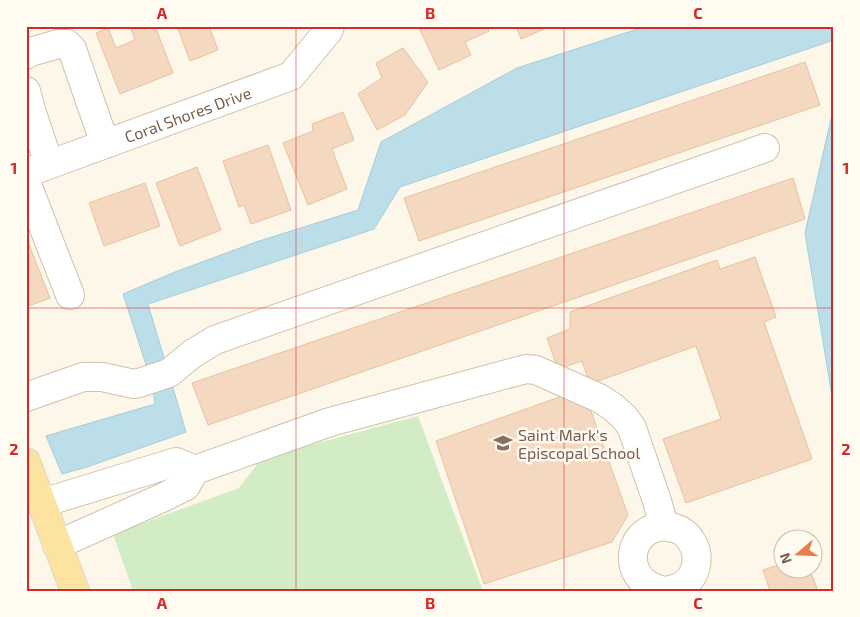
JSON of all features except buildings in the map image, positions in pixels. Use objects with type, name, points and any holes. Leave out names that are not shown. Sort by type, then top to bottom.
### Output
[{"type":"main road","points":[[26,462],[75,591]]},
{"type":"street","name":"Coral Shores Drive","points":[[38,168],[292,76],[328,32],[330,26]]},
{"type":"street","points":[[26,56],[27,53],[58,44],[67,44],[72,49],[105,144]]},
{"type":"street","points":[[26,91],[31,110],[38,168]]},
{"type":"street","points":[[26,397],[83,377],[102,376],[134,384],[158,377],[216,340],[765,148]]},
{"type":"street","points":[[26,182],[70,295]]},
{"type":"street","points":[[57,545],[186,486],[195,470],[330,422],[526,369],[536,370],[599,398],[625,418],[632,428],[664,526]]},
{"type":"street","points":[[42,503],[176,462],[195,470]]},
{"type":"street","points":[[664,526],[674,527],[691,539],[696,548],[697,558],[691,578],[684,585],[664,591],[654,589],[644,583],[637,574],[633,564],[633,553],[637,542],[644,534],[653,528],[664,526]]},
{"type":"green space","points":[[418,416],[483,591],[133,591],[113,534],[239,488],[262,458]]},
{"type":"water","points":[[647,26],[834,26],[834,40],[400,187],[374,229],[148,304],[186,432],[62,474],[46,436],[155,404],[152,383],[123,294],[175,272],[256,242],[358,210],[381,142],[517,68]]},
{"type":"water","points":[[834,106],[834,408],[805,233]]},
{"type":"place","name":"Saint Mark's Episcopal School","points":[[503,443]]}]
